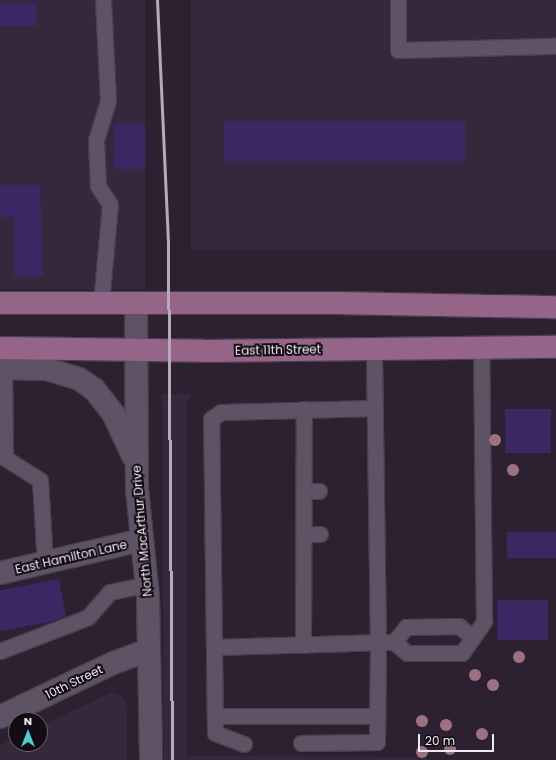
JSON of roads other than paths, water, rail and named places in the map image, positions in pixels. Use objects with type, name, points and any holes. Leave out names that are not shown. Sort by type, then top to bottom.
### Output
[{"type":"main road","points":[[0,303],[556,307]]},
{"type":"main road","name":"North MacArthur Drive","points":[[136,303],[136,462],[147,584],[151,760]]},
{"type":"main road","name":"East 11th Street","points":[[1,361],[136,349],[556,347]]},
{"type":"main road","points":[[1,361],[63,372],[94,389],[114,415],[136,462]]},
{"type":"main road","name":"East Hamilton Lane","points":[[0,574],[142,540]]},
{"type":"main road","name":"10th Street","points":[[0,718],[113,663],[149,650]]},
{"type":"lane","points":[[101,303],[110,204],[98,186],[96,140],[108,101],[103,0]]},
{"type":"lane","points":[[398,0],[398,50],[556,46]]},
{"type":"lane","points":[[214,647],[394,642],[407,653],[462,652],[474,638],[484,621],[481,347]]},
{"type":"lane","points":[[301,743],[377,742],[378,642],[369,534],[375,408],[374,349]]},
{"type":"lane","points":[[1,361],[5,458],[40,480],[45,563]]},
{"type":"lane","points":[[244,744],[215,733],[211,419],[221,412],[375,408]]},
{"type":"lane","points":[[303,644],[304,409]]},
{"type":"lane","points":[[304,491],[319,491]]},
{"type":"lane","points":[[304,534],[320,534]]},
{"type":"lane","points":[[0,651],[88,617],[110,592],[147,584]]},
{"type":"lane","points":[[394,642],[406,627],[459,626],[474,638]]},
{"type":"lane","points":[[215,716],[377,716]]},
{"type":"railway","points":[[157,0],[168,243],[172,760]]}]
